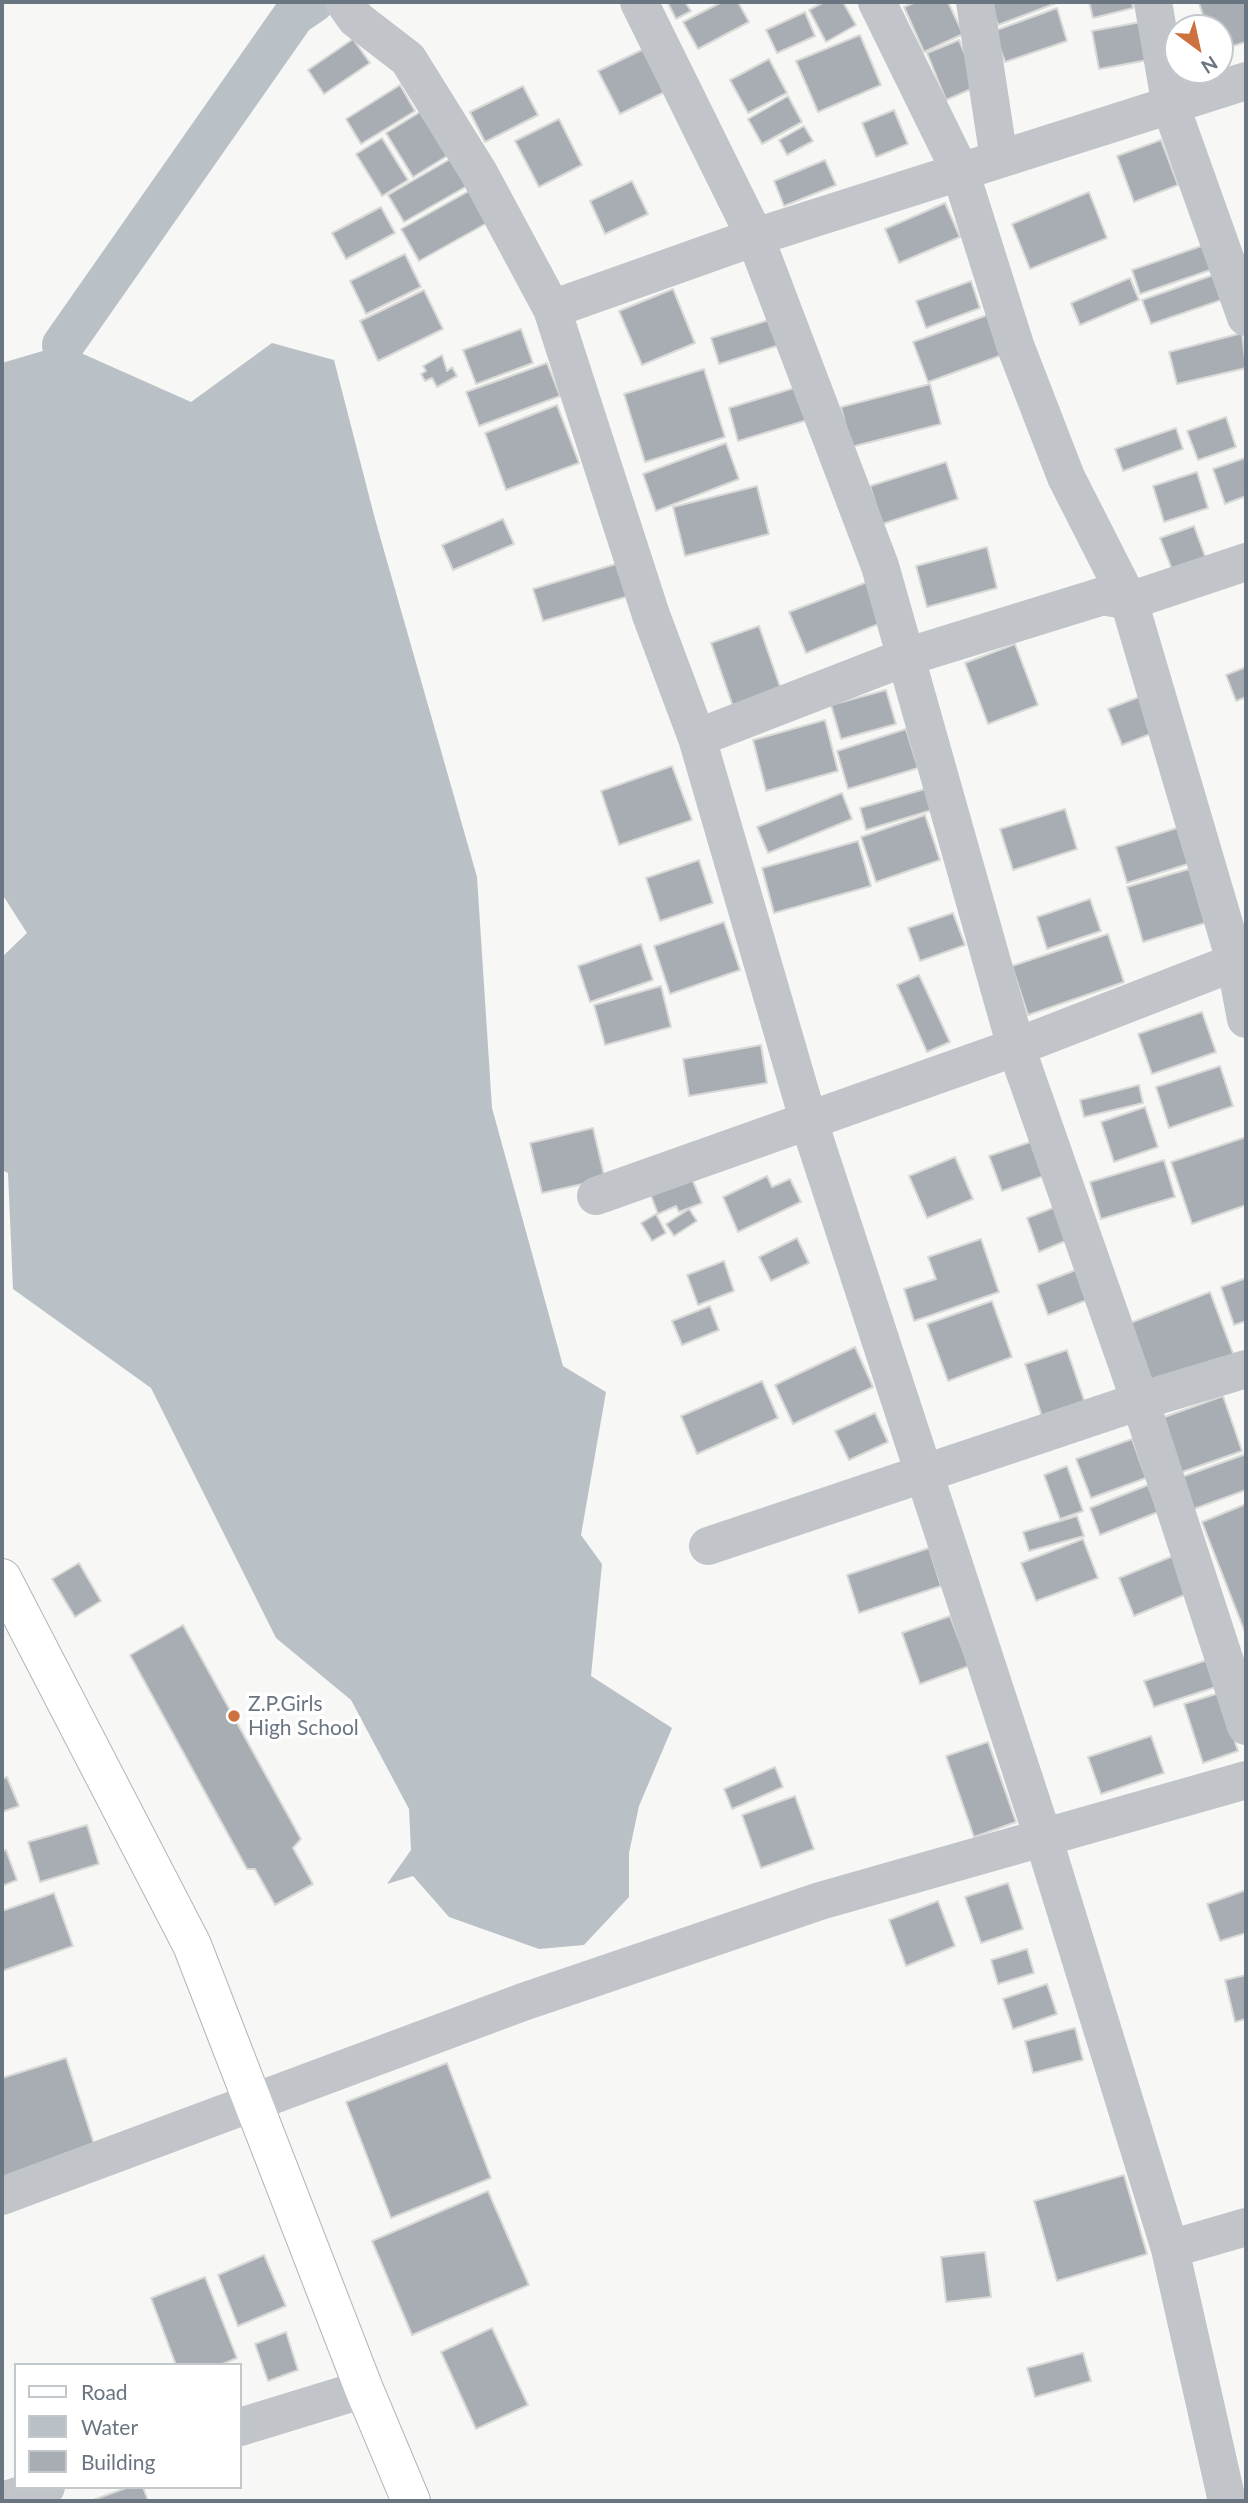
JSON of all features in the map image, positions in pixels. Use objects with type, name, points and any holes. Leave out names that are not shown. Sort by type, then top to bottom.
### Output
[{"type":"main road","points":[[2,1578],[192,1945],[364,2389],[411,2501]]},
{"type":"street","points":[[639,2],[755,237],[880,566],[1016,1047],[1140,1401],[1246,1726]]},
{"type":"street","points":[[877,2],[960,171],[1015,345],[1061,465],[1129,601],[1240,960],[1246,1019]]},
{"type":"street","points":[[975,2],[999,159]]},
{"type":"street","points":[[1153,2],[1171,107],[1246,317]]},
{"type":"street","points":[[350,10],[408,59],[479,173],[552,309],[651,615],[697,738],[808,1119],[1043,1836],[1171,2249],[1227,2501]]},
{"type":"street","points":[[552,309],[755,237],[1246,81]]},
{"type":"street","points":[[697,738],[906,657],[1103,596],[1129,601],[1246,562]]},
{"type":"street","points":[[596,1196],[1016,1047],[1240,960]]},
{"type":"street","points":[[708,1546],[1140,1401],[1246,1369]]},
{"type":"street","points":[[2,2196],[523,2002],[820,1901],[1246,1780]]},
{"type":"street","points":[[1171,2249],[1246,2227]]},
{"type":"street","points":[[242,2426],[364,2389]]},
{"type":"street","points":[[2,2501],[40,2489]]},
{"type":"water","points":[[272,343],[334,360],[375,519],[477,877],[492,1108],[563,1366],[606,1392],[581,1535],[602,1564],[591,1676],[672,1728],[639,1806],[629,1853],[629,1897],[584,1945],[539,1949],[449,1917],[413,1876],[387,1884],[411,1850],[409,1809],[351,1700],[276,1638],[151,1388],[13,1289],[8,1173],[2,1170],[2,957],[27,933],[2,894],[2,363],[63,345],[191,402]]},
{"type":"building","points":[[685,2],[691,11],[676,19],[668,3]]},
{"type":"building","points":[[722,2],[738,2],[749,22],[698,49],[683,22]]},
{"type":"building","points":[[824,2],[843,2],[856,25],[826,42],[809,10]]},
{"type":"building","points":[[916,2],[948,2],[963,34],[924,52],[904,7]]},
{"type":"building","points":[[990,2],[1059,2],[998,25]]},
{"type":"building","points":[[1089,2],[1132,2],[1133,8],[1093,18]]},
{"type":"building","points":[[1246,2],[1246,42],[1234,46],[1234,14],[1203,14],[1199,3]]},
{"type":"building","points":[[1057,8],[1067,41],[1005,62],[994,31]]},
{"type":"building","points":[[805,12],[815,36],[777,53],[766,30]]},
{"type":"building","points":[[1141,22],[1148,60],[1099,69],[1092,31]]},
{"type":"building","points":[[860,35],[881,85],[818,112],[796,61]]},
{"type":"building","points":[[353,39],[370,63],[324,94],[308,70]]},
{"type":"building","points":[[959,40],[978,86],[946,100],[927,53]]},
{"type":"building","points":[[648,47],[669,90],[620,114],[598,71]]},
{"type":"building","points":[[769,59],[787,93],[748,113],[730,80]]},
{"type":"building","points":[[400,85],[415,111],[361,144],[346,119]]},
{"type":"building","points":[[523,86],[538,115],[485,142],[470,112]]},
{"type":"building","points":[[788,96],[802,122],[762,144],[748,119]]},
{"type":"building","points":[[894,110],[908,144],[876,157],[862,123]]},
{"type":"building","points":[[420,112],[447,156],[413,177],[386,133]]},
{"type":"building","points":[[559,119],[582,165],[539,187],[515,141]]},
{"type":"building","points":[[804,126],[813,141],[787,155],[779,140]]},
{"type":"building","points":[[382,138],[408,180],[382,196],[356,154]]},
{"type":"building","points":[[1161,140],[1178,185],[1134,202],[1117,156]]},
{"type":"building","points":[[452,158],[467,186],[404,222],[388,195]]},
{"type":"building","points":[[825,160],[836,185],[784,206],[774,181]]},
{"type":"building","points":[[632,181],[648,214],[605,234],[590,201]]},
{"type":"building","points":[[469,191],[487,223],[419,261],[401,229]]},
{"type":"building","points":[[1089,192],[1107,238],[1030,269],[1012,224]]},
{"type":"building","points":[[945,203],[960,237],[899,263],[885,229]]},
{"type":"building","points":[[381,207],[395,233],[346,259],[332,233]]},
{"type":"building","points":[[1210,243],[1219,267],[1140,294],[1132,270]]},
{"type":"building","points":[[405,254],[421,287],[366,314],[350,281]]},
{"type":"building","points":[[1222,272],[1230,297],[1151,324],[1142,300]]},
{"type":"building","points":[[1130,278],[1139,300],[1080,325],[1071,303]]},
{"type":"building","points":[[971,281],[980,308],[926,328],[916,301]]},
{"type":"building","points":[[673,289],[695,343],[642,365],[619,311]]},
{"type":"building","points":[[424,290],[443,329],[378,361],[360,321]]},
{"type":"building","points":[[990,314],[1005,354],[928,382],[913,342]]},
{"type":"building","points":[[772,319],[780,345],[719,364],[711,338]]},
{"type":"building","points":[[521,329],[533,363],[476,384],[463,350]]},
{"type":"building","points":[[1242,333],[1246,368],[1177,384],[1169,352]]},
{"type":"building","points":[[442,355],[447,371],[452,367],[457,376],[437,387],[432,378],[425,381],[421,374],[426,371],[423,366]]},
{"type":"building","points":[[547,363],[560,396],[479,426],[466,392]]},
{"type":"building","points":[[704,369],[725,437],[645,462],[624,394]]},
{"type":"building","points":[[930,384],[941,424],[851,447],[841,407]]},
{"type":"building","points":[[804,385],[814,418],[738,441],[729,408]]},
{"type":"building","points":[[557,405],[579,463],[506,490],[485,433]]},
{"type":"building","points":[[1226,417],[1236,447],[1198,460],[1187,431]]},
{"type":"building","points":[[1176,428],[1183,449],[1123,471],[1115,449]]},
{"type":"building","points":[[726,443],[739,479],[656,511],[643,474]]},
{"type":"building","points":[[1245,458],[1246,496],[1225,504],[1213,469]]},
{"type":"building","points":[[946,462],[958,499],[882,524],[870,486]]},
{"type":"building","points":[[1197,472],[1208,508],[1164,522],[1153,486]]},
{"type":"building","points":[[757,486],[769,534],[685,556],[673,507]]},
{"type":"building","points":[[503,519],[514,544],[453,570],[442,545]]},
{"type":"building","points":[[1194,526],[1209,567],[1176,580],[1160,538]]},
{"type":"building","points":[[987,547],[997,588],[927,607],[916,566]]},
{"type":"building","points":[[619,563],[629,596],[543,621],[533,589]]},
{"type":"building","points":[[870,581],[886,621],[806,653],[789,612]]},
{"type":"building","points":[[759,626],[784,698],[736,715],[711,643]]},
{"type":"building","points":[[1015,644],[1038,705],[988,724],[965,663]]},
{"type":"building","points":[[1246,667],[1246,697],[1236,701],[1226,675]]},
{"type":"building","points":[[886,690],[896,724],[841,739],[831,705]]},
{"type":"building","points":[[1139,697],[1153,733],[1122,745],[1108,709]]},
{"type":"building","points":[[825,720],[838,771],[766,791],[753,740]]},
{"type":"building","points":[[906,729],[918,768],[848,789],[837,751]]},
{"type":"building","points":[[672,766],[692,820],[619,845],[601,791]]},
{"type":"building","points":[[925,789],[932,810],[866,830],[860,808]]},
{"type":"building","points":[[842,793],[852,819],[768,853],[757,827]]},
{"type":"building","points":[[1065,809],[1077,849],[1013,870],[1000,829]]},
{"type":"building","points":[[925,815],[940,860],[876,882],[861,837]]},
{"type":"building","points":[[1177,828],[1188,864],[1127,883],[1116,847]]},
{"type":"building","points":[[858,841],[871,886],[774,913],[762,868]]},
{"type":"building","points":[[699,860],[713,903],[660,921],[646,878]]},
{"type":"building","points":[[1189,869],[1205,923],[1143,942],[1127,887]]},
{"type":"building","points":[[1090,899],[1101,931],[1047,949],[1037,917]]},
{"type":"building","points":[[953,913],[965,945],[920,961],[908,928]]},
{"type":"building","points":[[724,922],[740,970],[670,994],[654,946]]},
{"type":"building","points":[[1108,934],[1124,982],[1028,1015],[1012,966]]},
{"type":"building","points":[[641,944],[653,980],[590,1002],[578,966]]},
{"type":"building","points":[[919,975],[950,1042],[927,1052],[897,985]]},
{"type":"building","points":[[661,986],[671,1027],[605,1045],[594,1005]]},
{"type":"building","points":[[1202,1012],[1216,1052],[1152,1074],[1138,1034]]},
{"type":"building","points":[[761,1045],[767,1083],[689,1096],[683,1059]]},
{"type":"building","points":[[1220,1066],[1233,1106],[1169,1128],[1156,1087]]},
{"type":"building","points":[[1139,1085],[1143,1103],[1084,1117],[1080,1100]]},
{"type":"building","points":[[1145,1107],[1158,1147],[1114,1162],[1101,1122]]},
{"type":"building","points":[[593,1128],[605,1179],[542,1193],[530,1143]]},
{"type":"building","points":[[1246,1137],[1246,1205],[1192,1224],[1171,1162]]},
{"type":"building","points":[[1039,1139],[1052,1173],[1002,1191],[989,1156]]},
{"type":"building","points":[[955,1157],[973,1199],[927,1218],[909,1176]]},
{"type":"building","points":[[1164,1160],[1175,1197],[1101,1219],[1090,1182]]},
{"type":"building","points":[[688,1169],[702,1203],[679,1212],[676,1206],[658,1214],[647,1185]]},
{"type":"building","points":[[767,1176],[772,1187],[790,1179],[801,1202],[738,1232],[723,1197]]},
{"type":"building","points":[[1058,1206],[1070,1239],[1039,1252],[1027,1218]]},
{"type":"building","points":[[689,1209],[697,1221],[674,1236],[666,1224]]},
{"type":"building","points":[[656,1214],[666,1233],[652,1241],[641,1223]]},
{"type":"building","points":[[797,1238],[809,1263],[771,1281],[759,1257]]},
{"type":"building","points":[[981,1239],[999,1292],[914,1321],[904,1289],[936,1279],[928,1257]]},
{"type":"building","points":[[724,1261],[734,1291],[698,1305],[687,1275]]},
{"type":"building","points":[[1081,1268],[1092,1298],[1048,1315],[1037,1285]]},
{"type":"building","points":[[1246,1278],[1246,1321],[1234,1325],[1221,1287]]},
{"type":"building","points":[[1210,1292],[1234,1356],[1149,1389],[1125,1325]]},
{"type":"building","points":[[992,1301],[1012,1357],[948,1381],[927,1324]]},
{"type":"building","points":[[710,1306],[719,1330],[682,1345],[672,1321]]},
{"type":"building","points":[[855,1347],[873,1387],[793,1424],[775,1385]]},
{"type":"building","points":[[1067,1350],[1088,1412],[1045,1426],[1025,1364]]},
{"type":"building","points":[[762,1381],[778,1418],[697,1454],[681,1416]]},
{"type":"building","points":[[1223,1396],[1242,1451],[1179,1473],[1159,1419]]},
{"type":"building","points":[[875,1413],[888,1442],[849,1460],[835,1431]]},
{"type":"building","points":[[1132,1439],[1146,1478],[1091,1498],[1076,1459]]},
{"type":"building","points":[[1246,1454],[1246,1490],[1191,1510],[1179,1478]]},
{"type":"building","points":[[1067,1466],[1083,1511],[1060,1519],[1044,1475]]},
{"type":"building","points":[[1148,1485],[1158,1512],[1100,1535],[1090,1508]]},
{"type":"building","points":[[1246,1504],[1246,1635],[1202,1522]]},
{"type":"building","points":[[1077,1516],[1084,1536],[1029,1551],[1023,1532]]},
{"type":"building","points":[[1083,1539],[1098,1578],[1036,1601],[1021,1563]]},
{"type":"building","points":[[929,1548],[941,1586],[859,1613],[847,1575]]},
{"type":"building","points":[[1173,1556],[1189,1593],[1134,1616],[1119,1578]]},
{"type":"building","points":[[79,1563],[101,1601],[75,1617],[52,1579]]},
{"type":"building","points":[[950,1616],[969,1666],[920,1684],[902,1633]]},
{"type":"building","points":[[183,1625],[301,1839],[293,1848],[313,1884],[275,1905],[255,1869],[247,1869],[130,1655]]},
{"type":"building","points":[[1213,1658],[1222,1685],[1154,1707],[1144,1681]]},
{"type":"building","points":[[1219,1693],[1238,1751],[1203,1763],[1184,1704]]},
{"type":"building","points":[[1151,1736],[1164,1773],[1101,1794],[1088,1757]]},
{"type":"building","points":[[988,1742],[1016,1822],[974,1837],[946,1756]]},
{"type":"building","points":[[775,1767],[783,1787],[732,1809],[724,1789]]},
{"type":"building","points":[[7,1777],[19,1806],[2,1812],[2,1779]]},
{"type":"building","points":[[795,1796],[814,1849],[761,1868],[742,1815]]},
{"type":"building","points":[[87,1825],[99,1864],[40,1882],[28,1842]]},
{"type":"building","points":[[6,1850],[17,1880],[2,1886],[2,1851]]},
{"type":"building","points":[[1008,1883],[1023,1929],[981,1943],[965,1897]]},
{"type":"building","points":[[1246,1890],[1246,1933],[1220,1941],[1207,1904]]},
{"type":"building","points":[[54,1893],[73,1946],[2,1971],[2,1911]]},
{"type":"building","points":[[938,1901],[955,1946],[906,1966],[889,1920]]},
{"type":"building","points":[[1027,1949],[1034,1973],[998,1984],[991,1960]]},
{"type":"building","points":[[1246,1975],[1246,2019],[1235,2022],[1225,1980]]},
{"type":"building","points":[[1047,1984],[1057,2014],[1013,2029],[1003,1999]]},
{"type":"building","points":[[1075,2028],[1083,2060],[1033,2073],[1025,2041]]},
{"type":"building","points":[[66,2058],[96,2150],[2,2180],[2,2078]]},
{"type":"building","points":[[447,2063],[491,2178],[391,2218],[346,2102]]},
{"type":"building","points":[[1124,2175],[1147,2254],[1057,2281],[1034,2201]]},
{"type":"building","points":[[488,2191],[529,2285],[412,2335],[372,2241]]},
{"type":"building","points":[[985,2252],[991,2297],[946,2302],[941,2257]]},
{"type":"building","points":[[264,2255],[286,2306],[238,2326],[218,2275]]},
{"type":"building","points":[[205,2277],[237,2358],[225,2363],[175,2363],[151,2298]]},
{"type":"building","points":[[492,2328],[528,2405],[476,2429],[441,2352]]},
{"type":"building","points":[[286,2332],[298,2370],[268,2381],[255,2344]]},
{"type":"building","points":[[1083,2353],[1091,2381],[1035,2397],[1027,2368]]},
{"type":"building","points":[[123,2489],[144,2489],[148,2501],[90,2501]]},
{"type":"waterway","points":[[63,345],[294,15],[313,2]]},
{"type":"place","name":"Z.P.Girls High School","points":[[234,1716]]}]
